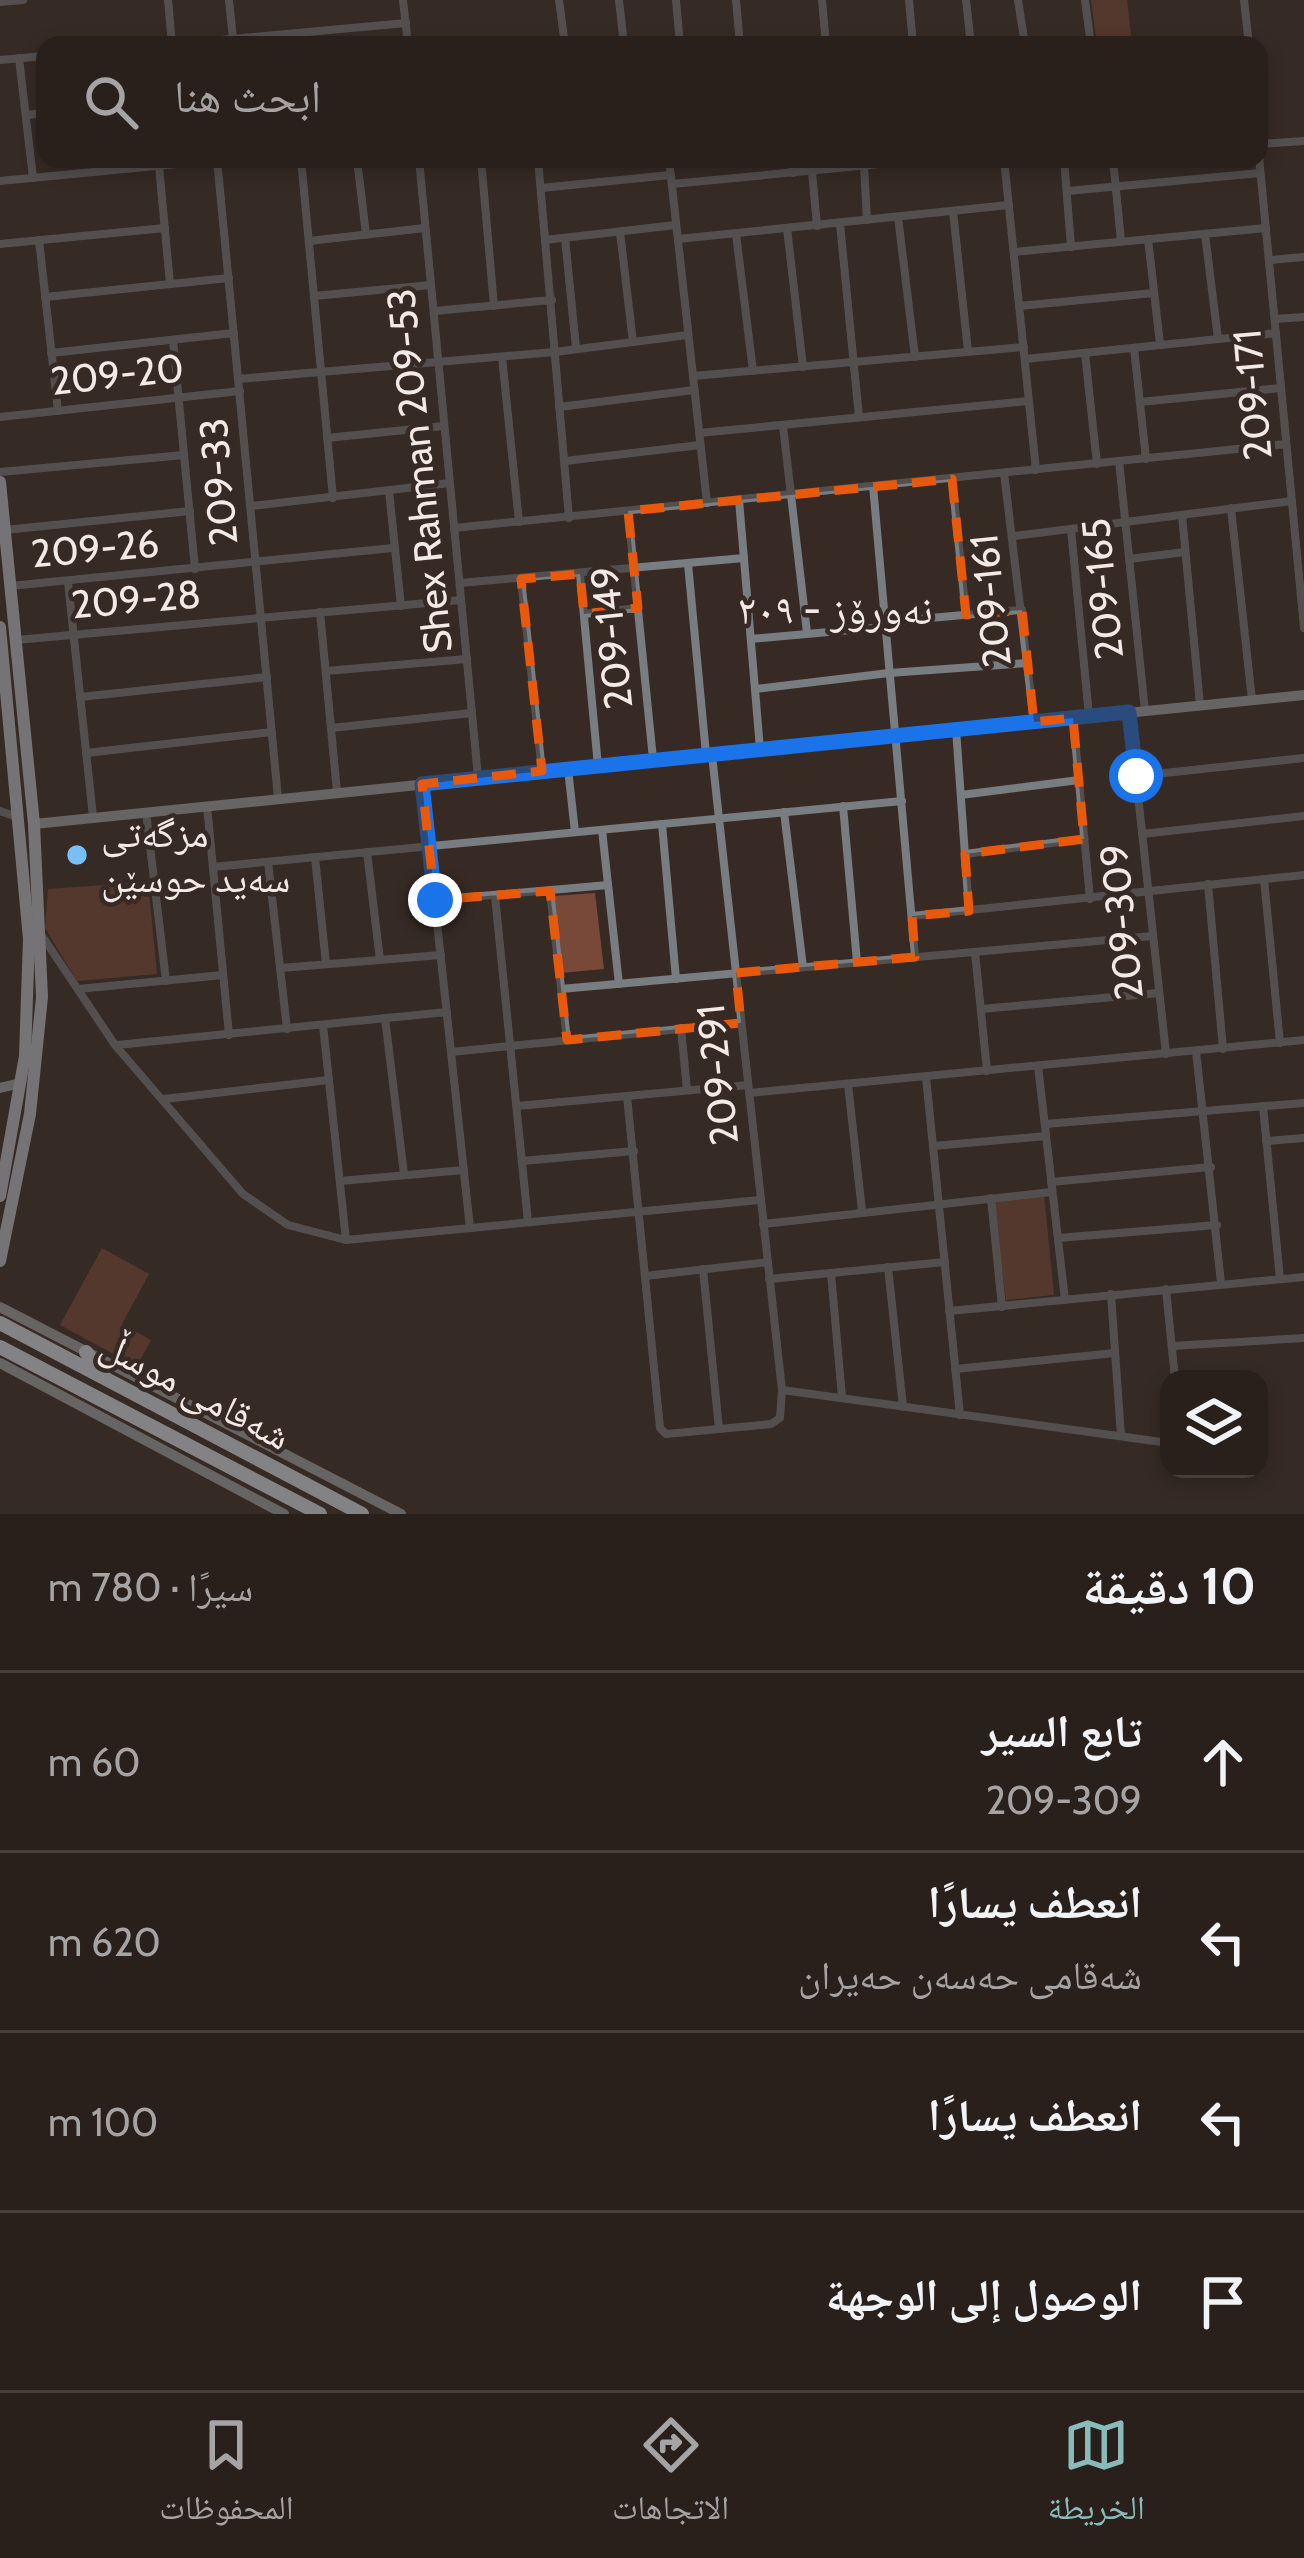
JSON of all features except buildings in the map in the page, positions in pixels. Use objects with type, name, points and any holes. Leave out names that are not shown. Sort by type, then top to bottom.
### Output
[{"type":"highway","name":"شەقامی موسڵ","points":[[0,1323],[362,1514]]},
{"type":"highway","points":[[86,1352],[112,1384]]},
{"type":"highway","name":"شەقامی موسڵ","points":[[3,1354],[320,1514]]},
{"type":"highway","points":[[78,1405],[100,1400]]},
{"type":"highway","points":[[213,1438],[222,1422]]},
{"type":"main road","points":[[0,482],[34,824],[42,997],[34,1085],[0,1261]]},
{"type":"main road","points":[[0,631],[29,939],[21,1083],[0,1196]]},
{"type":"street","points":[[0,2],[23,0]]},
{"type":"street","points":[[168,0],[169,36]]},
{"type":"street","points":[[229,0],[233,36]]},
{"type":"street","points":[[404,0],[407,36]]},
{"type":"street","points":[[559,0],[564,36]]},
{"type":"street","points":[[619,0],[622,36]]},
{"type":"street","points":[[676,0],[679,36]]},
{"type":"street","points":[[736,0],[739,36]]},
{"type":"street","points":[[822,0],[825,36]]},
{"type":"street","points":[[909,0],[912,36]]},
{"type":"street","points":[[966,0],[970,36]]},
{"type":"street","points":[[1018,0],[1024,36]]},
{"type":"street","points":[[1085,0],[1090,36]]},
{"type":"street","points":[[1244,0],[1248,36]]},
{"type":"street","points":[[265,36],[406,23]]},
{"type":"street","points":[[0,59],[36,57]]},
{"type":"street","points":[[19,58],[33,178]]},
{"type":"street","points":[[26,115],[36,114]]},
{"type":"street","points":[[1268,143],[1304,141]]},
{"type":"street","points":[[0,182],[138,168]]},
{"type":"street","points":[[159,168],[170,284]]},
{"type":"street","name":"209-33","points":[[219,168],[278,798]]},
{"type":"street","points":[[302,168],[333,498]]},
{"type":"street","points":[[358,168],[366,235]]},
{"type":"street","name":"Shex Rahman 209-53","points":[[420,168],[478,776]]},
{"type":"street","points":[[482,168],[494,306]]},
{"type":"street","points":[[539,168],[568,518]]},
{"type":"street","points":[[670,168],[707,502]]},
{"type":"street","points":[[793,168],[793,173]]},
{"type":"street","points":[[541,188],[842,168]]},
{"type":"street","points":[[864,168],[867,220]]},
{"type":"street","points":[[1005,168],[1036,470]]},
{"type":"street","points":[[1065,168],[1071,247]]},
{"type":"street","points":[[1114,168],[1121,242]]},
{"type":"street","name":"209-171","points":[[1260,168],[1304,628]]},
{"type":"street","points":[[812,172],[817,226]]},
{"type":"street","points":[[1067,191],[1260,173]]},
{"type":"street","points":[[678,239],[1009,205]]},
{"type":"street","points":[[953,211],[968,351]]},
{"type":"street","points":[[898,217],[915,357]]},
{"type":"street","points":[[839,224],[859,417]]},
{"type":"street","points":[[545,240],[676,225]]},
{"type":"street","points":[[0,244],[165,228]]},
{"type":"street","points":[[309,242],[425,228]]},
{"type":"street","points":[[787,228],[803,367]]},
{"type":"street","points":[[1014,252],[1266,228]]},
{"type":"street","points":[[620,232],[633,342]]},
{"type":"street","points":[[736,234],[753,371]]},
{"type":"street","points":[[1205,234],[1217,339]]},
{"type":"street","points":[[565,238],[576,349]]},
{"type":"street","points":[[1148,238],[1160,344]]},
{"type":"street","points":[[39,240],[58,411]]},
{"type":"street","points":[[1269,260],[1304,257]]},
{"type":"street","points":[[45,297],[229,278]]},
{"type":"street","points":[[314,296],[431,285]]},
{"type":"street","points":[[1019,306],[1154,292]]},
{"type":"street","points":[[434,311],[552,300]]},
{"type":"street","points":[[1275,319],[1304,317]]},
{"type":"street","points":[[51,353],[234,333]]},
{"type":"street","points":[[1025,359],[1276,334]]},
{"type":"street","points":[[238,379],[555,352],[688,335]]},
{"type":"street","points":[[173,340],[195,569]]},
{"type":"street","points":[[693,376],[1024,347]]},
{"type":"street","points":[[1134,348],[1146,459]]},
{"type":"street","points":[[1085,353],[1096,464]]},
{"type":"street","points":[[502,357],[519,522]]},
{"type":"street","points":[[1139,401],[1281,388]]},
{"type":"street","points":[[559,407],[694,390]]},
{"type":"street","name":"209-20","points":[[0,417],[239,391]]},
{"type":"street","points":[[699,433],[1029,401]]},
{"type":"street","points":[[327,438],[444,426]]},
{"type":"street","points":[[783,426],[807,633]]},
{"type":"street","points":[[454,528],[1286,444]]},
{"type":"street","points":[[565,461],[701,445]]},
{"type":"street","points":[[0,472],[184,455]]},
{"type":"street","name":"209-165","points":[[1119,461],[1145,710]]},
{"type":"street","name":"209-161","points":[[1004,473],[1034,722]]},
{"type":"street","points":[[952,478],[966,615]]},
{"type":"street","points":[[250,506],[450,483]]},
{"type":"street","points":[[873,486],[915,957]]},
{"type":"street","points":[[389,491],[401,606]]},
{"type":"street","points":[[740,500],[760,749]]},
{"type":"street","points":[[1015,536],[1292,501]]},
{"type":"street","points":[[1231,508],[1252,700]]},
{"type":"street","points":[[5,530],[190,511]]},
{"type":"street","name":"209-149","points":[[628,511],[653,759]]},
{"type":"street","points":[[1181,514],[1200,705]]},
{"type":"street","points":[[1071,529],[1088,716]]},
{"type":"street","name":"209-26","points":[[10,586],[393,548]]},
{"type":"street","points":[[1129,559],[1185,552]]},
{"type":"street","points":[[460,584],[744,558]]},
{"type":"street","name":"209-291","points":[[688,563],[782,1390]]},
{"type":"street","points":[[580,574],[598,766]]},
{"type":"street","points":[[521,579],[542,771]]},
{"type":"street","points":[[68,582],[93,818]]},
{"type":"street","name":"209-28","points":[[16,640],[461,600]]},
{"type":"street","points":[[584,614],[638,608]]},
{"type":"street","points":[[751,639],[1022,610]]},
{"type":"street","points":[[320,612],[337,793]]},
{"type":"street","points":[[326,671],[467,659]]},
{"type":"street","points":[[755,688],[1028,663]]},
{"type":"street","points":[[80,697],[267,677]]},
{"type":"street","points":[[34,824],[1304,695]]},
{"type":"street","name":"209-309","points":[[1129,712],[1166,1054]]},
{"type":"street","points":[[331,728],[472,713]]},
{"type":"street","points":[[1073,718],[1090,899]]},
{"type":"street","points":[[956,729],[970,911]]},
{"type":"street","points":[[86,753],[272,731]]},
{"type":"street","points":[[1136,776],[1304,758]]},
{"type":"street","points":[[568,769],[575,832]]},
{"type":"street","points":[[961,794],[1079,779]]},
{"type":"street","points":[[422,784],[470,1228]]},
{"type":"street","points":[[213,867],[902,800]]},
{"type":"street","points":[[207,806],[229,1035]]},
{"type":"street","points":[[843,806],[857,962]]},
{"type":"street","points":[[0,811],[19,818]]},
{"type":"street","points":[[146,812],[166,981]]},
{"type":"street","points":[[784,812],[803,967]]},
{"type":"street","points":[[1142,834],[1304,816]]},
{"type":"street","points":[[662,824],[676,979]]},
{"type":"street","points":[[602,830],[619,984]]},
{"type":"street","points":[[965,854],[1084,839]]},
{"type":"street","points":[[367,852],[380,960]]},
{"type":"street","points":[[315,857],[326,964]]},
{"type":"street","points":[[268,862],[287,1029]]},
{"type":"street","points":[[912,916],[1304,875]]},
{"type":"street","points":[[1264,879],[1280,1043]]},
{"type":"street","points":[[1208,884],[1223,1048]]},
{"type":"street","points":[[435,900],[608,885]]},
{"type":"street","points":[[550,891],[567,1040]]},
{"type":"street","points":[[495,896],[528,1222]]},
{"type":"street","points":[[40,933],[116,1045],[162,1100],[254,1203],[288,1225],[346,1240],[760,1200]]},
{"type":"street","points":[[561,989],[1153,936]]},
{"type":"street","points":[[975,952],[987,1071]]},
{"type":"street","points":[[280,968],[441,955]]},
{"type":"street","points":[[78,989],[223,975]]},
{"type":"street","points":[[980,1010],[1159,993]]},
{"type":"street","points":[[116,1045],[447,1012]]},
{"type":"street","points":[[385,1018],[404,1174]]},
{"type":"street","points":[[451,1052],[741,1023]]},
{"type":"street","points":[[323,1025],[346,1240]]},
{"type":"street","points":[[681,1028],[687,1090]]},
{"type":"street","points":[[516,1106],[687,1090],[848,1084],[1304,1040]]},
{"type":"street","points":[[1196,1051],[1221,1283]]},
{"type":"street","points":[[1038,1066],[1065,1300]]},
{"type":"street","points":[[926,1077],[959,1415]]},
{"type":"street","points":[[162,1100],[329,1081]]},
{"type":"street","points":[[0,1088],[21,1083]]},
{"type":"street","points":[[848,1084],[862,1211]]},
{"type":"street","points":[[627,1096],[662,1432],[771,1424],[780,1418],[782,1390],[1160,1442]]},
{"type":"street","points":[[1045,1124],[1304,1102]]},
{"type":"street","points":[[1263,1106],[1280,1279]]},
{"type":"street","points":[[0,1117],[13,1136]]},
{"type":"street","points":[[933,1146],[1046,1136]]},
{"type":"street","points":[[1266,1141],[1304,1138]]},
{"type":"street","points":[[521,1162],[634,1151]]},
{"type":"street","points":[[763,1224],[1211,1167]]},
{"type":"street","points":[[340,1181],[464,1170]]},
{"type":"street","points":[[991,1198],[1002,1306]]},
{"type":"street","points":[[1058,1238],[1217,1225]]},
{"type":"street","points":[[645,1276],[767,1262]]},
{"type":"street","points":[[770,1279],[944,1262]]},
{"type":"street","points":[[888,1267],[903,1406]]},
{"type":"street","points":[[703,1269],[719,1429]]},
{"type":"street","points":[[831,1273],[842,1397]]},
{"type":"street","points":[[949,1311],[1304,1277]]},
{"type":"street","points":[[1166,1288],[1174,1370]]},
{"type":"street","points":[[1111,1294],[1121,1436]]},
{"type":"street","points":[[0,1307],[401,1514]]},
{"type":"street","points":[[1172,1346],[1304,1338]]},
{"type":"street","points":[[955,1369],[1115,1353]]},
{"type":"street","points":[[3,1354],[78,1405],[284,1514]]},
{"type":"highlighted area","points":[[952,479],[966,615],[1022,610],[1034,722],[1073,718],[1084,839],[965,854],[969,911],[912,916],[915,957],[736,973],[741,1023],[567,1040],[550,891],[435,900],[422,784],[542,771],[521,579],[580,574],[584,614],[638,608],[628,511]]},
{"type":"shaded area","points":[[1091,0],[1127,0],[1131,36],[1096,36]]},
{"type":"shaded area","points":[[148,882],[157,974],[77,981],[45,928],[48,889]]},
{"type":"shaded area","points":[[595,893],[604,969],[561,973],[554,896]]},
{"type":"shaded area","points":[[1044,1194],[1054,1295],[1006,1300],[993,1200]]},
{"type":"shaded area","points":[[102,1248],[149,1274],[122,1324],[151,1340],[138,1364],[60,1325]]},
{"type":"place","name":"مزگەتی سەید حوسێن","points":[[77,855]]},
{"type":"district","name":"نەورۆز - ٢٠٩","points":[[835,609]]},
{"type":"route","points":[[435,900],[422,784],[1129,712],[1136,776]]}]
